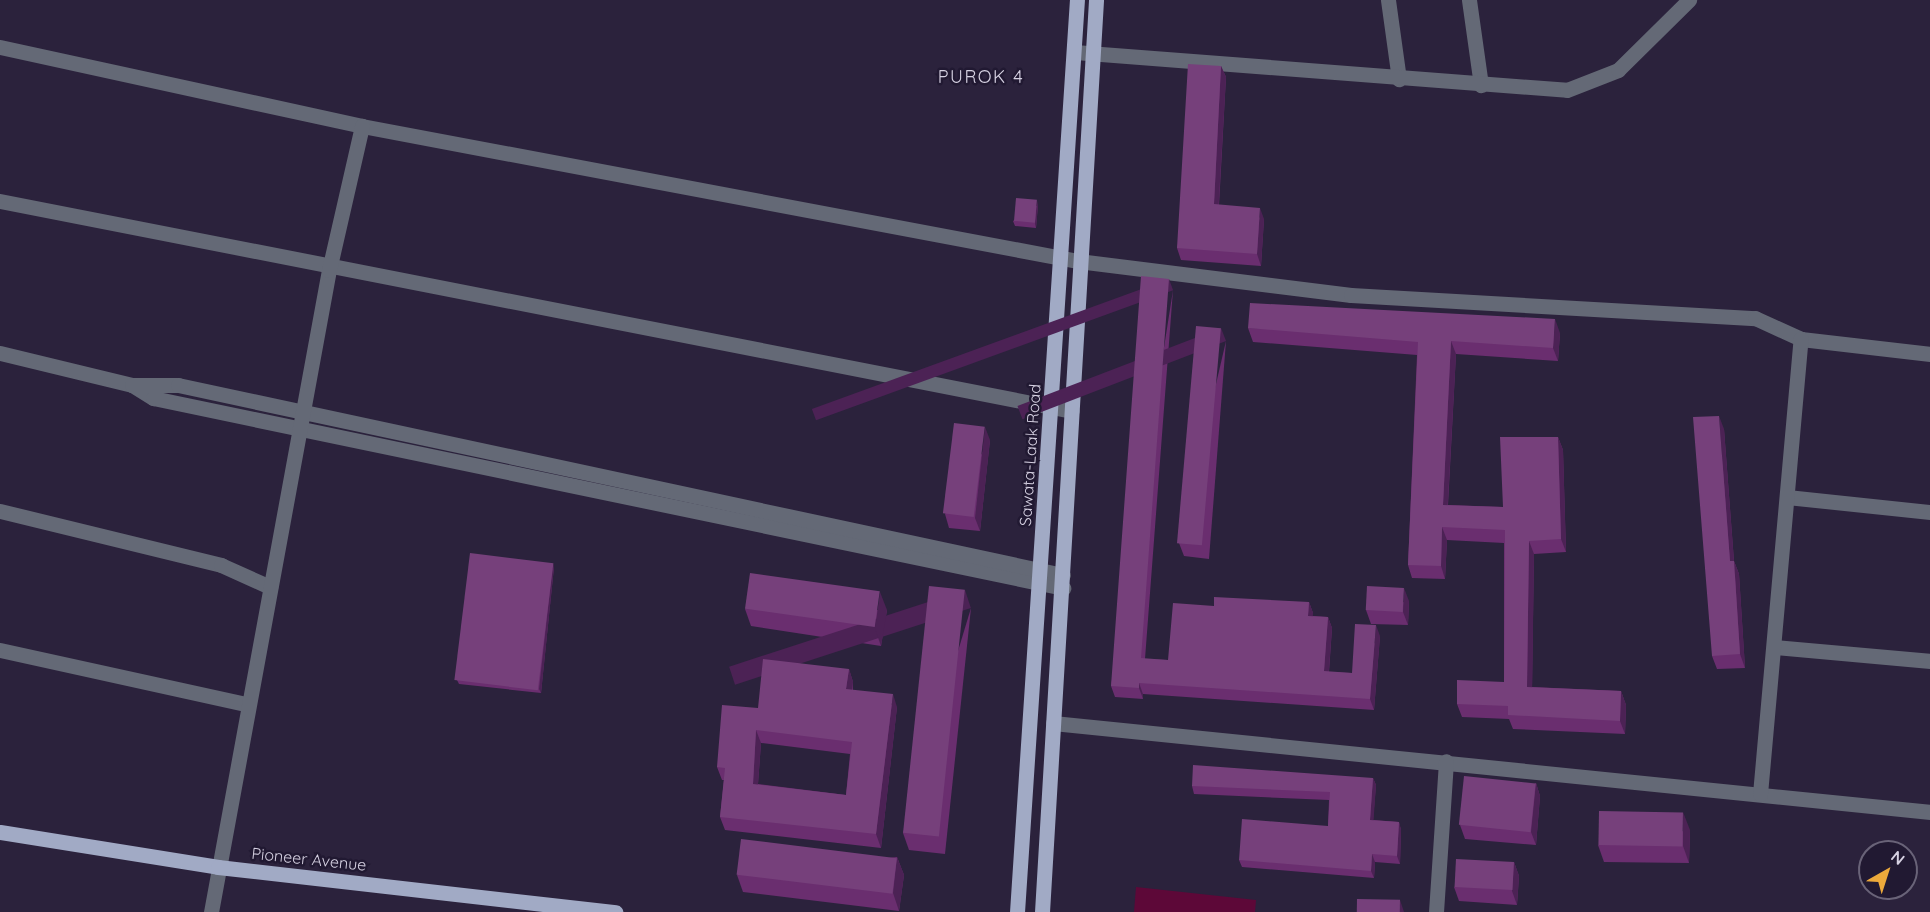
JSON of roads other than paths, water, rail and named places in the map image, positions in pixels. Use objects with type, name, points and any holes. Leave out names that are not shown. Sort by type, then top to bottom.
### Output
[{"type":"main road","name":"Sawata-Laak Road","points":[[1017,912],[1041,577],[1077,0]]},
{"type":"main road","points":[[1042,912],[1063,582],[1078,261],[1096,0]]},
{"type":"main road","name":"Pioneer Avenue","points":[[0,832],[218,867],[615,912]]},
{"type":"street","points":[[1388,0],[1399,79]]},
{"type":"street","points":[[1468,0],[1481,85]]},
{"type":"street","points":[[1075,52],[1399,79],[1567,90],[1603,80],[1689,0]]},
{"type":"street","points":[[0,47],[362,126],[1060,259],[1352,295],[1755,318],[1801,339],[1930,354]]},
{"type":"street","points":[[211,912],[246,704],[302,421],[329,270],[362,126]]},
{"type":"street","points":[[0,201],[329,270],[1072,411]]},
{"type":"street","points":[[1760,794],[1801,339]]},
{"type":"street","points":[[0,353],[132,385],[178,385],[302,421],[1063,582]]},
{"type":"street","points":[[1787,497],[1930,512]]},
{"type":"street","points":[[0,511],[221,565],[270,587]]},
{"type":"street","points":[[1774,647],[1930,662]]},
{"type":"street","points":[[0,650],[246,704]]},
{"type":"street","points":[[1053,723],[1446,761],[1930,813]]},
{"type":"street","points":[[1436,912],[1446,761]]},
{"type":"district","name":"PUROK 4","points":[[981,77]]}]
